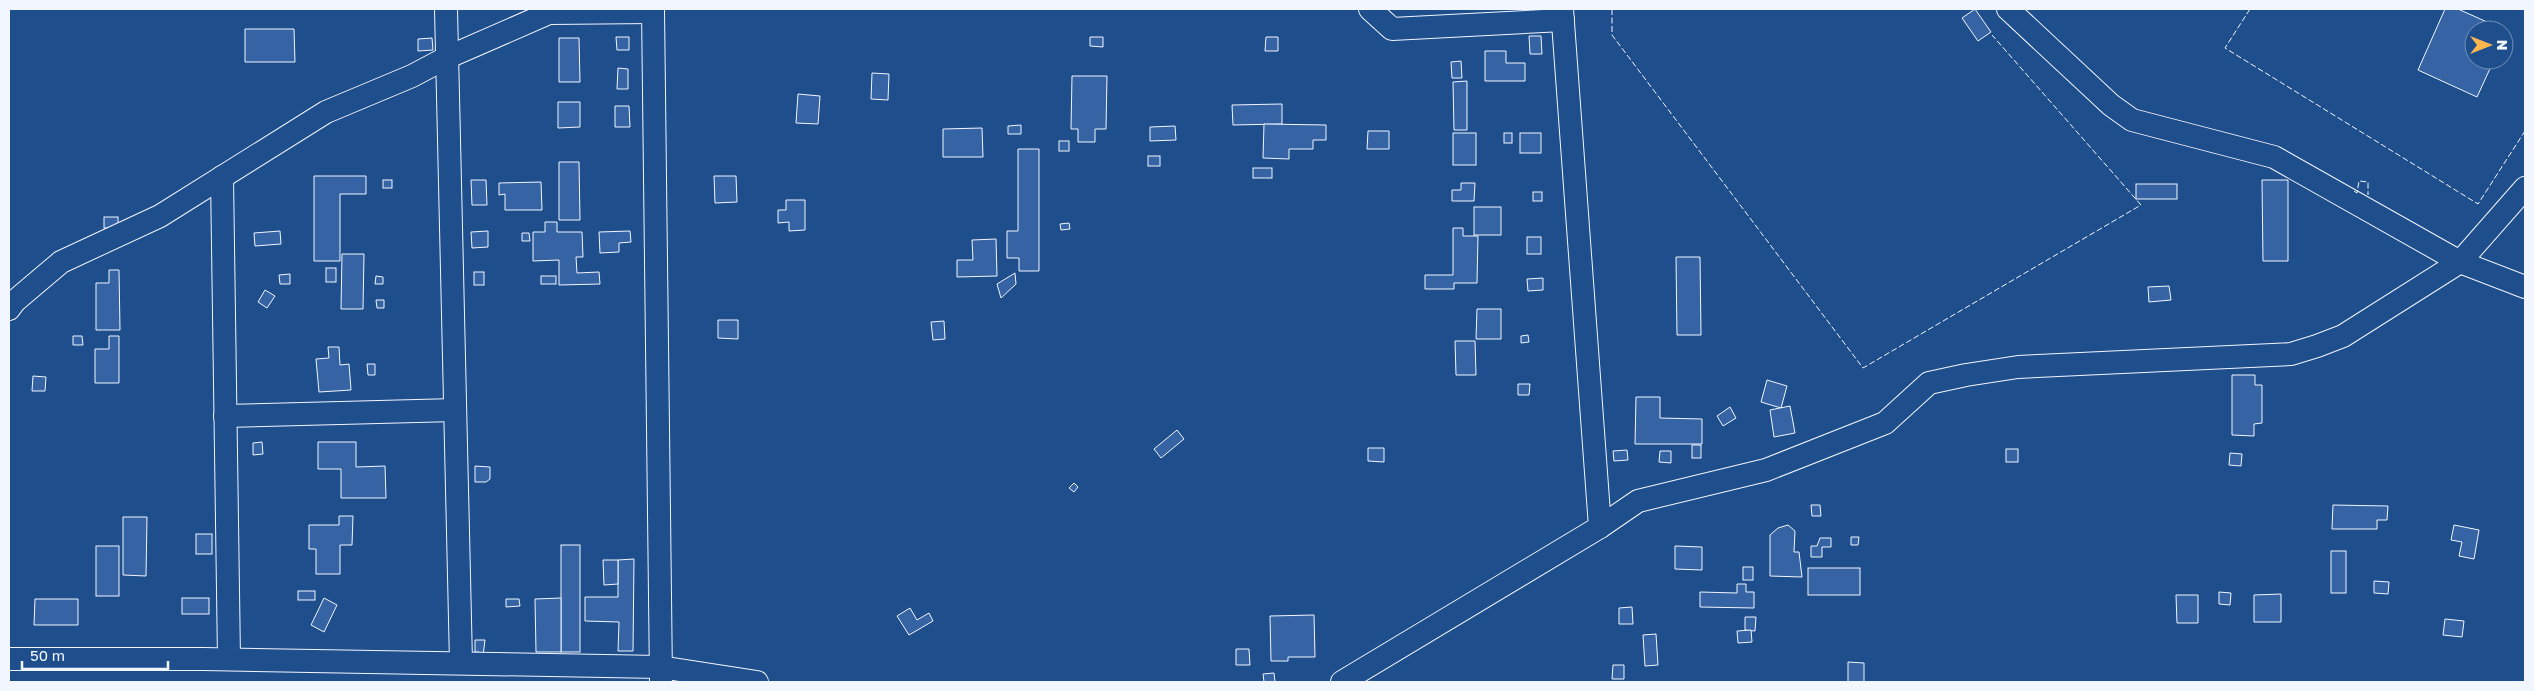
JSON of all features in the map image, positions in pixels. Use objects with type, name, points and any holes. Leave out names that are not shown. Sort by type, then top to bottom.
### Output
[{"type":"street","points":[[446,9],[461,663]]},
{"type":"street","points":[[1370,9],[1392,29],[1562,14],[1600,527]]},
{"type":"street","points":[[2008,9],[2111,105],[2132,120],[2274,158],[2460,262],[2525,286]]},
{"type":"street","points":[[9,309],[14,301],[61,262],[160,216],[326,112],[412,76],[446,58],[549,13],[653,11],[661,674]]},
{"type":"street","points":[[222,178],[229,660]]},
{"type":"street","points":[[1342,682],[1600,527],[1638,501],[1766,470],[1885,423],[1929,383],[2018,367],[2291,354],[2343,336],[2460,262],[2525,188]]},
{"type":"street","points":[[225,416],[454,410]]},
{"type":"street","points":[[9,659],[461,663],[661,674],[756,682]]},
{"type":"building","points":[[1975,9],[1991,32],[1978,41],[1962,18]]},
{"type":"building","points":[[2445,9],[2458,9],[2482,20],[2464,20],[2464,70],[2489,70],[2477,97],[2418,70]]},
{"type":"building","points":[[245,29],[294,29],[295,62],[245,62]]},
{"type":"building","points":[[1529,36],[1541,36],[1542,54],[1530,54]]},
{"type":"building","points":[[616,37],[629,37],[629,50],[617,50]]},
{"type":"building","points":[[1090,37],[1103,37],[1103,47],[1090,46]]},
{"type":"building","points":[[1266,37],[1278,37],[1278,51],[1265,51]]},
{"type":"building","points":[[432,38],[433,50],[418,51],[418,39]]},
{"type":"building","points":[[559,38],[579,38],[580,82],[559,82]]},
{"type":"building","points":[[1485,51],[1506,51],[1506,63],[1525,63],[1525,81],[1485,81]]},
{"type":"building","points":[[1461,61],[1462,78],[1452,78],[1451,62]]},
{"type":"building","points":[[618,68],[628,69],[628,89],[617,89]]},
{"type":"building","points":[[872,73],[889,74],[888,100],[871,99]]},
{"type":"building","points":[[1072,76],[1107,76],[1106,129],[1095,129],[1095,142],[1078,142],[1078,129],[1071,129]]},
{"type":"building","points":[[1467,81],[1467,130],[1454,130],[1453,82]]},
{"type":"building","points":[[798,94],[820,96],[818,124],[796,123]]},
{"type":"building","points":[[558,102],[580,102],[580,127],[558,128]]},
{"type":"building","points":[[1282,104],[1282,124],[1233,125],[1232,105]]},
{"type":"building","points":[[615,106],[629,106],[630,127],[615,127]]},
{"type":"building","points":[[1264,124],[1326,125],[1326,140],[1313,140],[1313,149],[1289,149],[1289,159],[1263,158]]},
{"type":"building","points":[[1021,125],[1021,134],[1008,134],[1008,126]]},
{"type":"building","points":[[1175,126],[1176,140],[1150,141],[1150,127]]},
{"type":"building","points":[[982,128],[983,157],[943,157],[943,129]]},
{"type":"building","points":[[1368,131],[1389,131],[1389,149],[1367,149]]},
{"type":"building","points":[[1453,133],[1476,133],[1476,165],[1453,165]]},
{"type":"building","points":[[1504,133],[1512,133],[1512,143],[1504,143]]},
{"type":"building","points":[[1520,133],[1541,133],[1541,153],[1520,153]]},
{"type":"building","points":[[1059,141],[1069,141],[1069,151],[1059,151]]},
{"type":"building","points":[[1018,149],[1039,149],[1039,271],[1019,271],[1019,258],[1007,258],[1007,231],[1018,231]]},
{"type":"building","points":[[1148,156],[1160,156],[1160,166],[1148,166]]},
{"type":"building","points":[[559,162],[579,162],[580,220],[559,220]]},
{"type":"building","points":[[1253,168],[1272,168],[1272,178],[1253,178]]},
{"type":"building","points":[[314,176],[366,176],[366,194],[340,194],[340,261],[314,261]]},
{"type":"building","points":[[714,176],[736,176],[737,202],[715,203]]},
{"type":"building","points":[[383,180],[392,180],[392,188],[383,188]]},
{"type":"building","points":[[471,180],[486,180],[487,205],[472,205]]},
{"type":"building","points":[[2262,180],[2288,180],[2288,261],[2263,261]]},
{"type":"building","points":[[541,182],[542,210],[505,210],[505,194],[499,195],[499,183]]},
{"type":"building","points":[[1461,183],[1475,183],[1474,201],[1452,201],[1452,190],[1461,190]]},
{"type":"building","points":[[2136,184],[2177,184],[2177,199],[2136,199]]},
{"type":"building","points":[[1533,192],[1542,192],[1542,201],[1533,201]]},
{"type":"building","points":[[786,200],[805,200],[805,230],[789,231],[789,222],[778,223],[778,210],[786,210]]},
{"type":"building","points":[[1474,207],[1501,207],[1501,235],[1474,235]]},
{"type":"building","points":[[104,217],[118,217],[118,228],[104,228]]},
{"type":"building","points":[[545,222],[557,222],[557,232],[582,232],[583,257],[576,257],[577,273],[599,272],[600,284],[559,285],[559,260],[533,261],[533,232],[545,232]]},
{"type":"building","points":[[1069,223],[1070,229],[1061,230],[1060,224]]},
{"type":"building","points":[[1453,228],[1463,228],[1463,236],[1478,236],[1477,283],[1454,283],[1454,289],[1425,289],[1425,275],[1453,275]]},
{"type":"building","points":[[280,231],[281,244],[255,246],[254,233]]},
{"type":"building","points":[[488,231],[488,247],[472,248],[471,232]]},
{"type":"building","points":[[630,231],[631,242],[619,243],[619,252],[600,253],[599,232]]},
{"type":"building","points":[[522,233],[529,233],[530,241],[522,241]]},
{"type":"building","points":[[1527,237],[1541,237],[1541,254],[1527,254]]},
{"type":"building","points":[[996,239],[997,276],[957,277],[957,260],[973,260],[972,240]]},
{"type":"building","points":[[342,254],[364,254],[363,309],[341,309]]},
{"type":"building","points":[[1676,257],[1700,257],[1701,335],[1677,335]]},
{"type":"building","points":[[326,268],[336,268],[336,282],[326,282]]},
{"type":"building","points":[[109,270],[119,270],[120,330],[96,330],[96,283],[109,283]]},
{"type":"building","points":[[474,272],[484,272],[484,285],[474,285]]},
{"type":"building","points":[[1015,273],[1016,284],[1001,298],[997,284]]},
{"type":"building","points":[[290,274],[290,284],[280,284],[279,275]]},
{"type":"building","points":[[376,276],[383,277],[383,284],[375,284]]},
{"type":"building","points":[[541,276],[556,276],[556,284],[541,284]]},
{"type":"building","points":[[1543,278],[1543,290],[1528,291],[1527,279]]},
{"type":"building","points":[[2169,286],[2171,300],[2149,302],[2148,287]]},
{"type":"building","points":[[265,290],[275,296],[267,308],[258,302]]},
{"type":"building","points":[[376,300],[384,300],[384,308],[377,308]]},
{"type":"building","points":[[1477,309],[1501,309],[1501,339],[1476,339]]},
{"type":"building","points":[[718,320],[738,320],[738,339],[718,338]]},
{"type":"building","points":[[944,321],[945,339],[933,340],[931,322]]},
{"type":"building","points":[[1528,335],[1529,342],[1521,343],[1521,336]]},
{"type":"building","points":[[73,336],[82,336],[83,345],[73,345]]},
{"type":"building","points":[[109,336],[119,336],[119,383],[95,383],[95,349],[109,349]]},
{"type":"building","points":[[1455,341],[1475,341],[1476,375],[1456,375]]},
{"type":"building","points":[[328,347],[339,347],[340,365],[349,364],[351,390],[319,392],[316,359],[329,358]]},
{"type":"building","points":[[367,364],[375,364],[375,375],[368,375]]},
{"type":"building","points":[[2232,375],[2255,375],[2255,385],[2262,385],[2262,423],[2254,424],[2254,436],[2232,435]]},
{"type":"building","points":[[33,376],[46,377],[45,391],[32,391]]},
{"type":"building","points":[[1767,380],[1787,386],[1781,408],[1761,402]]},
{"type":"building","points":[[1518,384],[1530,384],[1529,395],[1518,395]]},
{"type":"building","points":[[1636,397],[1660,397],[1660,418],[1702,419],[1702,444],[1635,444]]},
{"type":"building","points":[[1790,406],[1795,433],[1774,437],[1770,410]]},
{"type":"building","points":[[1730,407],[1736,418],[1723,426],[1717,416]]},
{"type":"building","points":[[1177,430],[1184,439],[1161,458],[1154,449]]},
{"type":"building","points":[[262,442],[263,454],[253,455],[253,443]]},
{"type":"building","points":[[318,442],[356,442],[356,467],[385,466],[386,498],[341,498],[341,469],[318,469]]},
{"type":"building","points":[[1692,445],[1701,445],[1701,458],[1692,458]]},
{"type":"building","points":[[1368,448],[1384,448],[1384,462],[1368,461]]},
{"type":"building","points":[[2006,449],[2018,449],[2018,462],[2006,462]]},
{"type":"building","points":[[1627,450],[1628,460],[1614,461],[1613,451]]},
{"type":"building","points":[[1660,451],[1671,451],[1671,463],[1659,462]]},
{"type":"building","points":[[2230,453],[2242,454],[2241,466],[2229,465]]},
{"type":"building","points":[[475,466],[490,467],[490,479],[486,482],[475,482]]},
{"type":"building","points":[[1074,483],[1078,487],[1074,492],[1069,488]]},
{"type":"building","points":[[1811,505],[1820,505],[1821,516],[1812,516]]},
{"type":"building","points":[[2333,505],[2388,506],[2387,520],[2377,520],[2377,529],[2332,529]]},
{"type":"building","points":[[339,516],[353,516],[352,545],[340,545],[340,574],[316,574],[316,549],[309,549],[309,525],[339,525]]},
{"type":"building","points":[[123,517],[147,517],[146,576],[123,575]]},
{"type":"building","points":[[1788,525],[1795,531],[1794,552],[1799,552],[1802,577],[1770,576],[1770,535],[1778,528]]},
{"type":"building","points":[[2454,525],[2479,530],[2474,559],[2459,556],[2462,542],[2451,540]]},
{"type":"building","points":[[196,534],[212,534],[212,554],[196,554]]},
{"type":"building","points":[[1851,537],[1859,537],[1858,545],[1851,545]]},
{"type":"building","points":[[1820,538],[1831,538],[1831,547],[1822,547],[1822,557],[1811,557],[1811,546],[1817,546]]},
{"type":"building","points":[[561,545],[580,545],[580,652],[561,652]]},
{"type":"building","points":[[96,546],[119,546],[119,596],[96,596]]},
{"type":"building","points":[[1675,546],[1702,547],[1702,570],[1675,569]]},
{"type":"building","points":[[2331,551],[2346,551],[2346,593],[2331,593]]},
{"type":"building","points":[[634,559],[633,651],[618,651],[619,622],[585,621],[585,597],[618,597],[618,560]]},
{"type":"building","points":[[603,560],[618,560],[618,584],[604,585]]},
{"type":"building","points":[[1743,567],[1753,567],[1753,580],[1743,580]]},
{"type":"building","points":[[1808,568],[1860,568],[1860,595],[1808,595]]},
{"type":"building","points":[[2374,581],[2389,582],[2388,594],[2374,593]]},
{"type":"building","points":[[1737,584],[1746,584],[1746,592],[1754,592],[1754,608],[1700,607],[1700,592],[1737,593]]},
{"type":"building","points":[[298,591],[315,591],[315,600],[298,600]]},
{"type":"building","points":[[2219,592],[2231,593],[2230,605],[2219,604]]},
{"type":"building","points":[[2281,594],[2281,622],[2254,622],[2254,595]]},
{"type":"building","points":[[2176,595],[2198,595],[2198,623],[2177,623]]},
{"type":"building","points":[[182,598],[209,598],[209,614],[182,614]]},
{"type":"building","points":[[324,598],[337,605],[324,632],[311,625]]},
{"type":"building","points":[[561,598],[561,652],[536,652],[535,599]]},
{"type":"building","points":[[35,599],[78,599],[78,625],[34,625]]},
{"type":"building","points":[[506,599],[519,599],[520,606],[506,607]]},
{"type":"building","points":[[1632,607],[1633,624],[1619,624],[1619,608]]},
{"type":"building","points":[[910,608],[917,620],[929,613],[933,621],[909,635],[897,616]]},
{"type":"building","points":[[1314,615],[1315,657],[1288,657],[1288,661],[1271,661],[1270,616]]},
{"type":"building","points":[[1745,617],[1756,617],[1755,631],[1745,630]]},
{"type":"building","points":[[2445,619],[2464,621],[2462,637],[2443,635]]},
{"type":"building","points":[[1751,630],[1752,642],[1738,643],[1737,631]]},
{"type":"building","points":[[1656,634],[1658,665],[1645,666],[1643,635]]},
{"type":"building","points":[[475,640],[485,640],[483,656],[479,656],[479,652],[475,652]]},
{"type":"building","points":[[1236,649],[1249,649],[1250,665],[1236,665]]},
{"type":"building","points":[[1848,662],[1864,663],[1864,682],[1848,682]]},
{"type":"building","points":[[1613,665],[1624,665],[1624,679],[1612,679]]},
{"type":"building","points":[[1274,673],[1275,682],[1264,682],[1263,674]]},
{"type":"fence","points":[[1612,9],[1612,35],[1863,368],[2141,205],[1992,35]]},
{"type":"fence","points":[[2250,9],[2225,48],[2478,204],[2525,131]]},
{"type":"fence","points":[[2354,191],[2357,193],[2359,181],[2368,182],[2368,195]]}]
